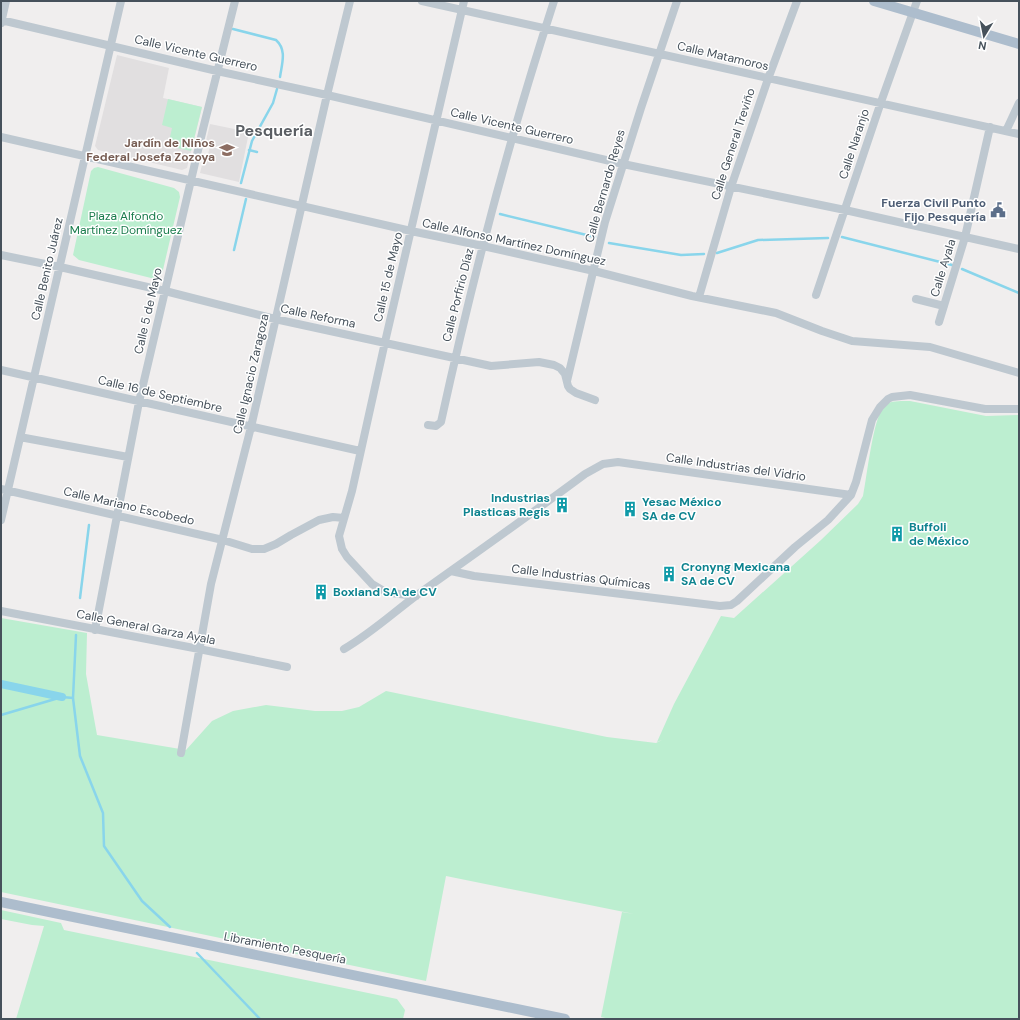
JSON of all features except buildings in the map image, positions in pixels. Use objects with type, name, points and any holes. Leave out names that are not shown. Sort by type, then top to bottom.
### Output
[{"type":"main road","points":[[874,1],[1019,44]]},
{"type":"main road","name":"Libramiento Pesquería","points":[[1,902],[565,1019]]},
{"type":"street","points":[[1,21],[6,1]]},
{"type":"street","name":"Calle Benito Juárez","points":[[1,520],[4,490],[34,379],[121,1]]},
{"type":"street","name":"Calle 5 de Mayo","points":[[95,630],[139,402],[166,291],[190,181],[235,1]]},
{"type":"street","name":"Calle Ignacio Zaragoza","points":[[180,753],[211,584],[251,427],[327,94],[350,1]]},
{"type":"street","name":"Calle Matamoros","points":[[422,1],[660,53],[768,79],[881,102],[1019,134]]},
{"type":"street","name":"Calle 15 de Mayo","points":[[416,596],[401,595],[382,590],[372,584],[347,557],[342,549],[339,536],[352,491],[384,342],[464,1]]},
{"type":"street","name":"Calle Porfirio Díaz","points":[[428,425],[436,426],[441,422],[455,358],[483,246],[512,138],[554,1]]},
{"type":"street","name":"Calle Bernardo Reyes","points":[[566,382],[605,222],[677,1]]},
{"type":"street","name":"Calle General Treviño","points":[[699,297],[731,187],[768,79],[797,1]]},
{"type":"street","name":"Calle Naranjo","points":[[816,295],[881,102],[917,1]]},
{"type":"street","name":"Calle Vicente Guerrero","points":[[1,21],[217,71],[327,94],[623,164],[845,210],[1019,249]]},
{"type":"street","points":[[1006,131],[1019,103]]},
{"type":"street","name":"Calle Ayala","points":[[939,322],[965,237],[990,127]]},
{"type":"street","name":"Calle Alfonso Martínez Domínguez","points":[[1,137],[411,231],[594,271],[699,297],[776,313],[852,341],[930,347],[1019,373]]},
{"type":"street","name":"Calle Reforma","points":[[1,255],[166,291],[275,319],[491,366],[539,362],[560,368],[565,374],[566,382]]},
{"type":"street","points":[[916,299],[944,306]]},
{"type":"street","name":"Calle 16 de Septiembre","points":[[1,370],[34,379],[360,451]]},
{"type":"street","points":[[566,382],[570,389],[576,393],[595,400]]},
{"type":"street","points":[[851,495],[858,475],[872,420],[880,407],[892,396],[910,395],[985,409],[1019,409]]},
{"type":"street","points":[[25,438],[128,457]]},
{"type":"street","name":"Calle Industrias del Vidrio","points":[[451,571],[585,474],[603,464],[618,462],[851,495]]},
{"type":"street","name":"Calle Mariano Escobedo","points":[[4,490],[117,515],[260,550],[268,548],[319,520],[333,517],[344,518]]},
{"type":"street","name":"Calle Industrias Químicas","points":[[451,571],[474,576],[726,606],[737,600],[795,547],[828,520],[851,495]]},
{"type":"street","points":[[344,650],[451,571]]},
{"type":"street","name":"Calle General Garza Ayala","points":[[1,611],[287,667]]},
{"type":"shaded area","points":[[117,55],[169,68],[163,98],[202,107],[187,168],[182,170],[98,150],[95,146]]},
{"type":"shaded area","name":"Jardín de Niños Federal Josefa Zozoya","points":[[210,124],[249,132],[239,182],[200,173],[204,157],[207,158],[211,142],[206,141]]},
{"type":"green space","points":[[168,99],[202,107],[191,151],[168,146],[172,128],[162,125]]},
{"type":"green space","name":"Plaza Alfondo Martínez Domínguez","points":[[98,167],[174,188],[179,192],[180,197],[162,274],[155,279],[79,260],[73,255],[91,171]]},
{"type":"green space","points":[[896,401],[910,401],[986,416],[1019,415],[1019,1019],[610,1019],[601,1017],[622,912],[634,914],[446,876],[426,981],[1,892],[1,618],[87,633],[86,674],[97,735],[186,750],[212,721],[233,711],[266,705],[315,711],[342,711],[359,707],[386,691],[607,737],[656,743],[662,740],[657,742],[674,704],[721,616],[734,618],[821,540],[858,504],[863,496],[871,448],[880,413],[886,404]]},
{"type":"green space","points":[[1,910],[61,923],[64,930],[397,999],[405,1010],[403,1019],[16,1019],[44,926],[1,919]]},
{"type":"waterway","points":[[233,29],[276,40],[283,52],[280,77]]},
{"type":"waterway","points":[[241,183],[252,141],[273,103],[277,89]]},
{"type":"waterway","points":[[249,150],[257,152]]},
{"type":"waterway","points":[[234,250],[246,199]]},
{"type":"waterway","points":[[500,214],[595,237]]},
{"type":"waterway","points":[[842,237],[952,265]]},
{"type":"waterway","points":[[717,253],[758,240],[828,238]]},
{"type":"waterway","points":[[609,243],[681,255],[704,254]]},
{"type":"waterway","points":[[962,269],[1019,293]]},
{"type":"waterway","points":[[80,598],[89,525]]},
{"type":"waterway","points":[[73,698],[76,635]]},
{"type":"waterway","points":[[1,684],[62,697]]},
{"type":"waterway","points":[[1,715],[62,697],[73,698],[80,756],[103,813],[104,846],[142,901],[170,927]]},
{"type":"waterway","points":[[197,953],[260,1019]]},
{"type":"place","name":"Jardín de Niños Federal Josefa Zozoya","points":[[227,150]]},
{"type":"place","name":"Fuerza Civil Punto Fijo Pesquería","points":[[998,210]]},
{"type":"place","name":"Industrias Plasticas Regis","points":[[562,505]]},
{"type":"place","name":"Yesac México SA de CV","points":[[630,509]]},
{"type":"place","name":"Buffoli de México","points":[[897,534]]},
{"type":"place","name":"Cronyng Mexicana SA de CV","points":[[669,574]]},
{"type":"place","name":"Boxland SA de CV","points":[[321,592]]},
{"type":"district","name":"Pesquería","points":[[274,130]]}]
